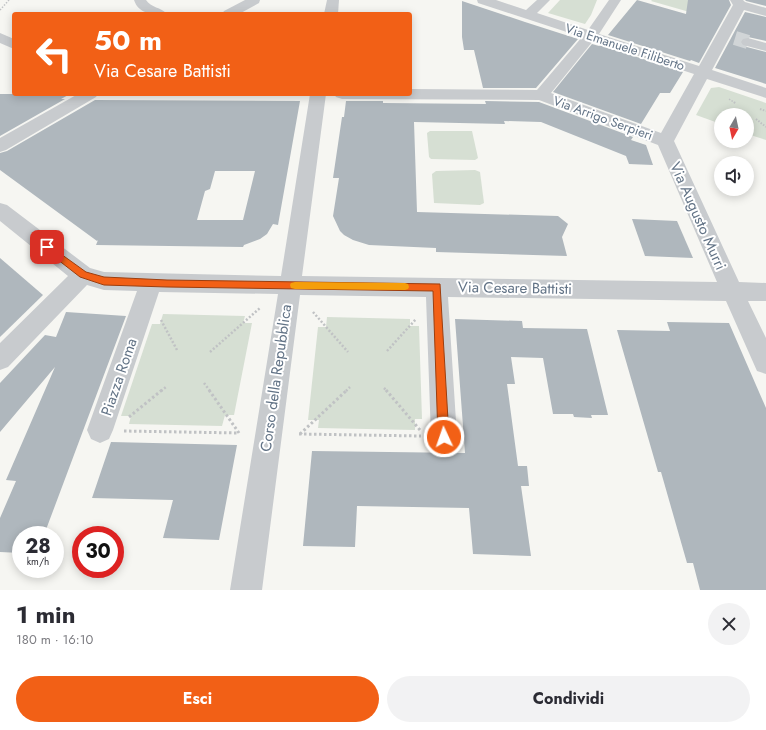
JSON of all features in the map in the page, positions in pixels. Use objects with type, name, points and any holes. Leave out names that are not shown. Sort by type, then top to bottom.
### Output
[{"type":"street","points":[[233,12],[254,0]]},
{"type":"street","name":"Via Emanuele Filiberto","points":[[483,0],[766,93]]},
{"type":"street","points":[[528,16],[544,0]]},
{"type":"street","points":[[412,94],[541,95],[600,24],[615,0]]},
{"type":"street","points":[[665,141],[702,72],[736,38],[738,2],[766,12]]},
{"type":"street","points":[[139,9],[141,4],[155,12]]},
{"type":"street","points":[[0,37],[12,43]]},
{"type":"street","points":[[736,38],[766,47]]},
{"type":"street","name":"Via Arrigo Serpieri","points":[[541,95],[665,141]]},
{"type":"street","points":[[0,146],[87,96]]},
{"type":"street","name":"Corso della Repubblica","points":[[246,590],[318,96]]},
{"type":"street","name":"Via Augusto Murri","points":[[665,141],[766,363]]},
{"type":"street","name":"Via Cesare Battisti","points":[[0,210],[83,275],[104,281],[151,283],[766,292]]},
{"type":"street","points":[[0,359],[83,275]]},
{"type":"street","name":"Piazza Roma","points":[[107,431],[151,283]]},
{"type":"street","points":[[435,437],[437,287]]},
{"type":"path","points":[[0,10],[9,0]]},
{"type":"path","points":[[756,119],[766,127]]},
{"type":"path","points":[[210,352],[260,308]]},
{"type":"path","points":[[313,312],[348,352]]},
{"type":"path","points":[[387,351],[420,315]]},
{"type":"path","points":[[160,318],[177,350]]},
{"type":"path","name":"Piazza Roma","points":[[107,431],[239,433],[204,384]]},
{"type":"path","points":[[107,431],[166,387]]},
{"type":"path","points":[[350,387],[299,434],[435,437]]},
{"type":"path","points":[[384,388],[435,437]]},
{"type":"shaded area","points":[[560,0],[597,0],[591,15],[585,24],[548,13]]},
{"type":"shaded area","points":[[724,0],[714,19],[651,1]]},
{"type":"shaded area","points":[[719,87],[766,103],[766,140],[754,136],[754,108],[714,108],[714,121],[696,115],[711,88]]},
{"type":"shaded area","points":[[430,131],[472,131],[478,158],[475,160],[431,159],[429,157],[427,133]]},
{"type":"shaded area","points":[[475,170],[480,172],[484,203],[480,205],[434,203],[432,174],[436,171]]},
{"type":"shaded area","points":[[163,314],[245,316],[243,323],[252,323],[234,415],[225,415],[222,426],[129,424],[131,416],[121,416],[152,324],[160,324]]},
{"type":"shaded area","points":[[327,317],[410,319],[410,326],[419,326],[422,419],[415,419],[415,430],[318,428],[319,420],[308,420],[318,327],[326,327]]},
{"type":"building","points":[[637,0],[686,14],[688,0],[729,0],[731,5],[699,63],[608,35]]},
{"type":"building","points":[[745,0],[766,0],[766,6],[746,1]]},
{"type":"building","points":[[462,1],[578,39],[536,88],[483,88],[474,50],[464,50],[462,37]]},
{"type":"building","points":[[745,12],[766,17],[766,41],[748,37],[743,38],[740,41],[743,46],[766,52],[766,84],[715,68]]},
{"type":"building","points":[[592,44],[600,45],[683,72],[670,93],[660,93],[641,124],[553,92]]},
{"type":"building","points":[[0,94],[12,94],[12,96],[66,96],[61,99],[65,99],[0,136]]},
{"type":"building","points":[[95,100],[300,101],[278,225],[273,224],[267,234],[260,239],[244,245],[243,247],[96,245],[98,240],[97,241],[0,170],[0,153],[7,151]],"holes":[[[215,171],[255,171],[243,220],[197,220],[205,191],[210,189]]]},
{"type":"building","points":[[346,101],[383,101],[383,103],[486,104],[485,101],[539,102],[633,137],[631,140],[646,145],[653,165],[629,164],[626,156],[541,122],[504,121],[505,124],[414,122],[417,212],[558,216],[568,224],[562,237],[567,256],[436,252],[436,248],[369,245],[353,240],[344,235],[340,231],[333,216],[339,178],[333,178],[342,117],[344,117]]},
{"type":"building","points":[[632,219],[677,221],[693,258],[645,256]]},
{"type":"building","points":[[0,258],[43,295],[0,337]]},
{"type":"building","points":[[66,312],[126,316],[47,526],[12,526],[12,553],[0,552],[0,518],[16,481],[6,480],[55,367],[0,432],[0,383],[45,335],[56,337]]},
{"type":"building","points":[[455,319],[522,321],[523,328],[587,329],[608,415],[591,415],[592,418],[574,417],[573,414],[553,414],[543,358],[511,357],[515,384],[507,384],[518,466],[527,466],[529,486],[521,486],[531,556],[473,554],[469,508],[357,506],[355,547],[303,546],[312,451],[465,453]]},
{"type":"building","points":[[667,322],[729,323],[766,408],[766,590],[700,590],[693,563],[687,563],[661,472],[658,472],[617,330],[670,331]]},
{"type":"building","points":[[111,442],[237,445],[219,540],[163,538],[173,500],[92,498]]},
{"type":"tunnel","points":[[735,38],[748,42]]},
{"type":"slow traffic","points":[[295,285],[405,287]]},
{"type":"route","points":[[47,247],[83,275],[92,279],[104,281],[167,284],[437,287],[444,437]]}]
